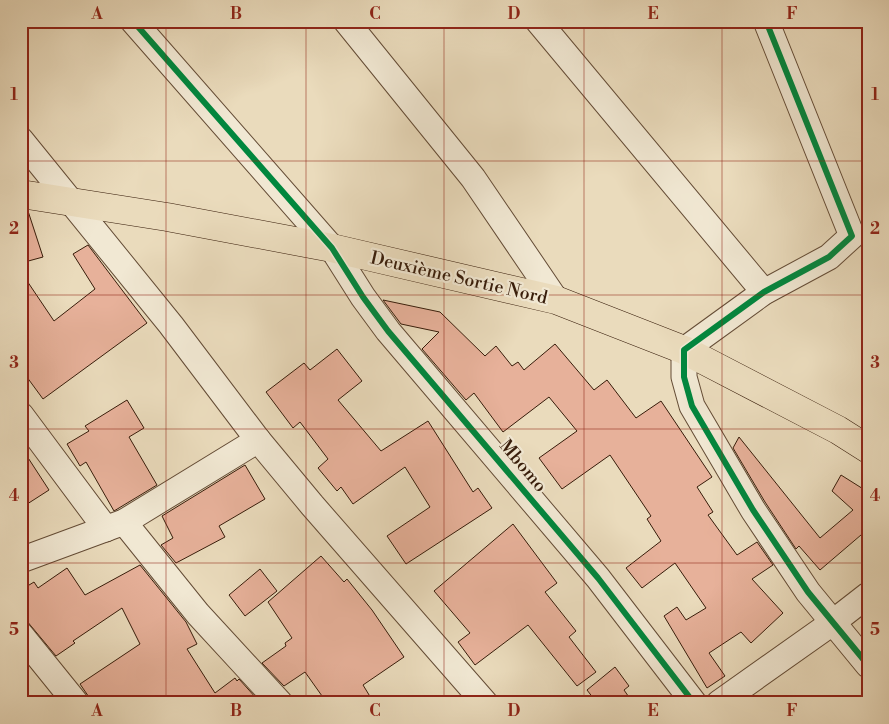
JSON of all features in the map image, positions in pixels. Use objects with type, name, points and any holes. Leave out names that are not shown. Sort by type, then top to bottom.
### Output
[{"type":"main road","name":"Deuxième Sortie Nord","points":[[21,194],[332,248],[556,300],[684,350],[838,430],[868,449]]},
{"type":"street","name":"Mbomo","points":[[134,21],[332,248],[363,297],[388,330],[598,578],[694,703]]},
{"type":"street","points":[[346,21],[473,178],[556,300]]},
{"type":"street","points":[[538,21],[764,292]]},
{"type":"street","points":[[766,21],[860,230],[829,257],[764,292],[684,350],[684,377],[692,406],[753,510],[808,592],[868,665]]},
{"type":"street","points":[[21,140],[170,326],[258,440],[312,505],[485,703]]},
{"type":"street","points":[[21,415],[115,525],[280,703]]},
{"type":"street","points":[[21,560],[115,525],[258,440]]},
{"type":"street","points":[[719,703],[832,623],[868,595]]},
{"type":"street","points":[[21,635],[76,703]]},
{"type":"building","points":[[21,210],[28,211],[43,257],[21,263]]},
{"type":"building","points":[[88,245],[147,323],[43,399],[21,369],[21,272],[54,321],[95,289],[73,254]]},
{"type":"building","points":[[383,300],[440,312],[485,356],[496,346],[512,366],[518,362],[524,370],[555,344],[594,390],[607,380],[636,418],[661,401],[712,477],[697,487],[713,512],[708,515],[737,555],[757,542],[773,565],[752,579],[783,613],[751,643],[741,632],[709,653],[725,676],[707,688],[664,616],[677,607],[686,620],[706,608],[675,563],[642,588],[626,568],[661,541],[647,519],[651,516],[610,455],[562,489],[539,458],[577,431],[549,397],[503,432],[474,393],[466,400],[422,349],[439,332],[401,324]]},
{"type":"building","points":[[337,349],[362,381],[338,400],[381,451],[428,421],[473,492],[478,488],[492,508],[406,564],[387,536],[430,507],[405,467],[353,504],[341,487],[337,491],[318,468],[328,459],[300,422],[293,428],[266,392],[304,363],[310,370]]},
{"type":"building","points":[[127,400],[144,428],[129,437],[157,485],[114,511],[86,462],[80,466],[67,444],[89,431],[85,426]]},
{"type":"building","points":[[739,437],[820,538],[853,510],[832,491],[841,475],[868,492],[868,529],[820,570],[799,546],[796,549],[765,502],[733,448]]},
{"type":"building","points":[[21,447],[49,490],[21,508]]},
{"type":"building","points":[[245,465],[265,499],[219,526],[225,537],[176,563],[161,545],[173,538],[162,516]]},
{"type":"building","points":[[513,524],[557,583],[545,592],[576,631],[569,637],[596,672],[577,686],[528,625],[475,665],[458,642],[470,633],[434,591]]},
{"type":"building","points":[[321,556],[344,582],[347,579],[372,610],[404,657],[363,685],[374,703],[327,703],[305,672],[284,686],[262,663],[286,646],[285,643],[292,638],[268,602]]},
{"type":"building","points":[[140,565],[186,622],[197,644],[187,649],[215,693],[235,678],[237,681],[239,679],[257,699],[253,703],[93,703],[80,684],[140,644],[122,608],[73,641],[75,643],[56,656],[21,614],[21,590],[34,582],[38,588],[67,568],[85,595]]},
{"type":"building","points":[[260,569],[277,591],[245,616],[229,595]]},
{"type":"building","points":[[615,667],[629,686],[624,690],[633,703],[597,703],[587,690]]},
{"type":"cycle path","points":[[133,21],[332,248],[363,297],[388,331],[598,578],[694,703]]},
{"type":"cycle path","points":[[766,21],[852,236],[829,257],[764,292],[684,350],[684,377],[692,406],[753,510],[808,592],[868,665]]}]
